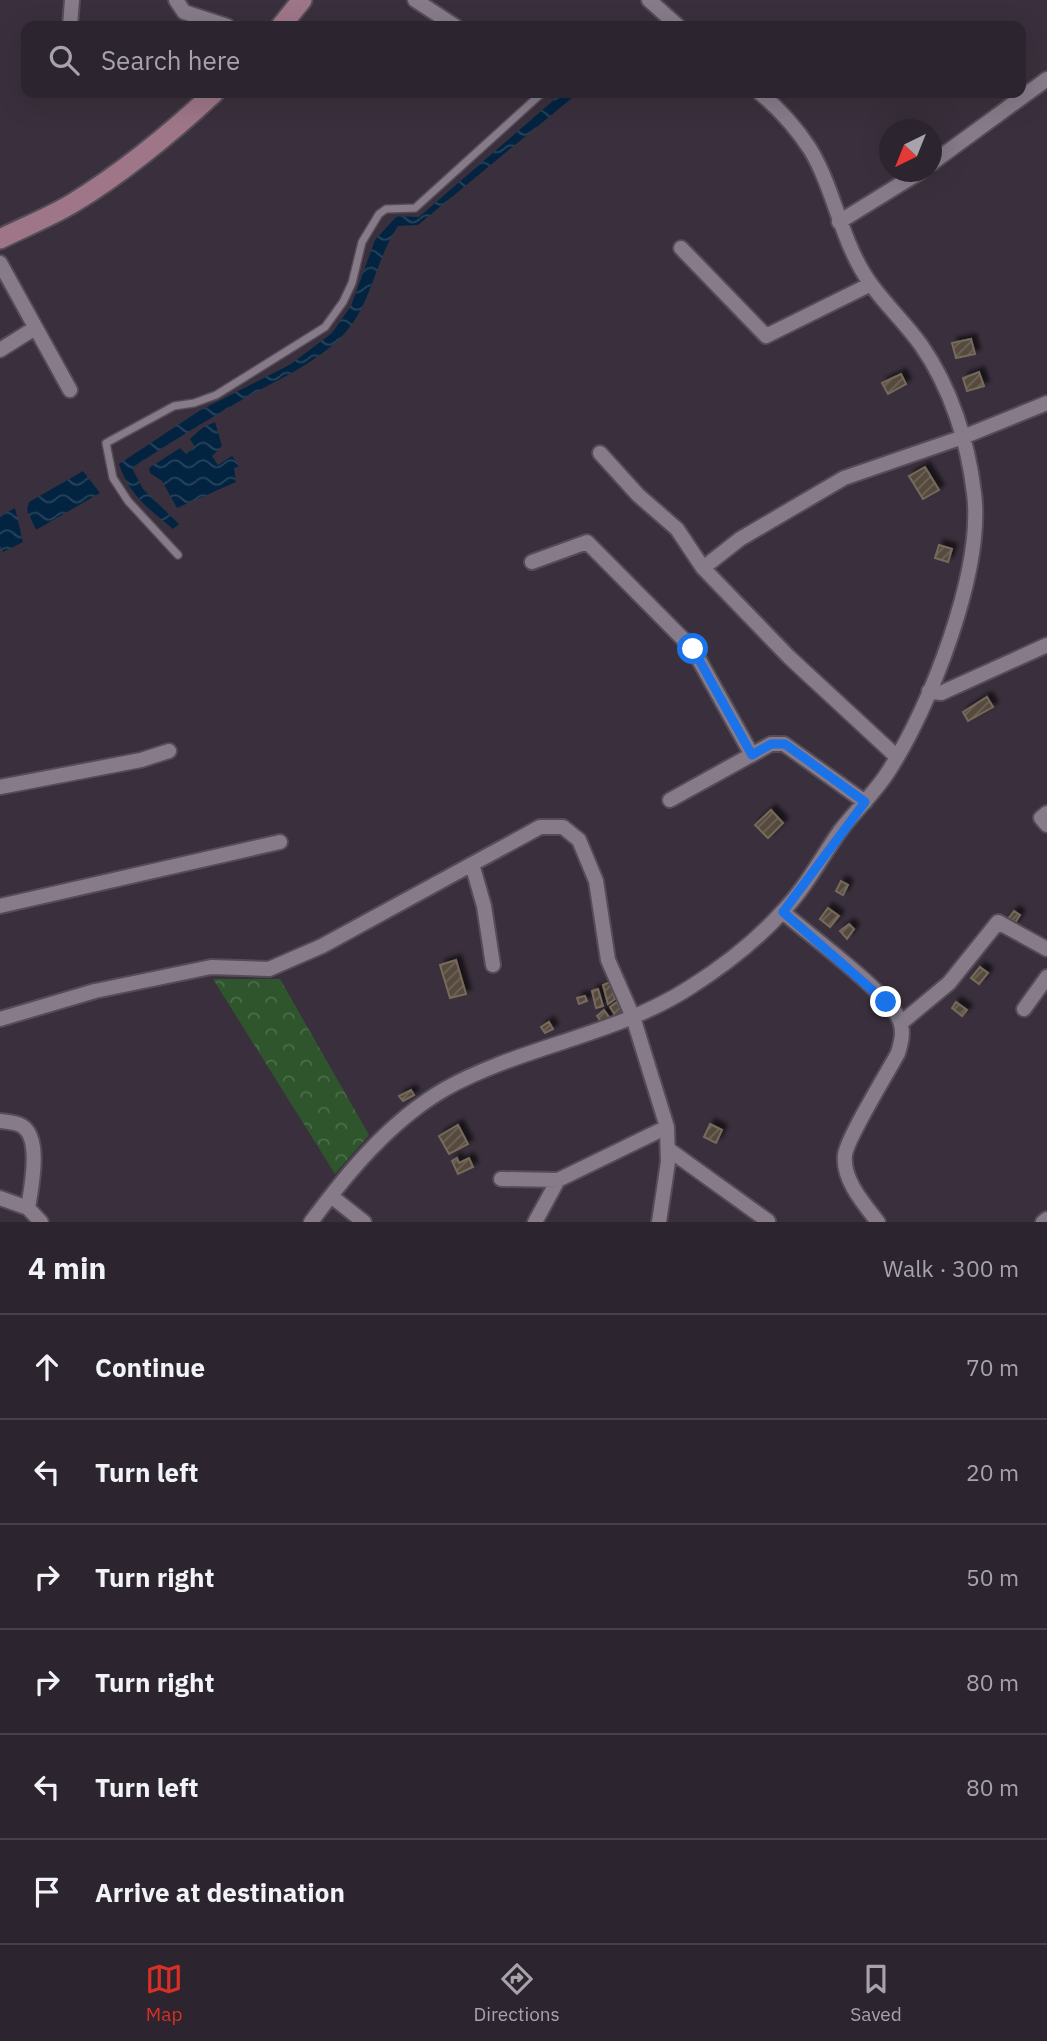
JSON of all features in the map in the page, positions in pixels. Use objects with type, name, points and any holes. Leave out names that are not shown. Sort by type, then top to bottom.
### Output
[{"type":"main road","points":[[285,21],[302,0]]},
{"type":"main road","points":[[0,239],[84,196],[183,122],[209,98]]},
{"type":"street","points":[[70,21],[72,0]]},
{"type":"street","points":[[176,0],[184,12],[212,21]]},
{"type":"street","points":[[415,0],[447,21]]},
{"type":"street","points":[[649,0],[671,21]]},
{"type":"street","points":[[1026,94],[1047,79]]},
{"type":"street","points":[[311,1222],[379,1142],[444,1090],[490,1068],[633,1017],[687,989],[748,947],[783,912],[897,757],[929,691],[956,620],[970,568],[975,498],[963,437],[934,364],[871,284],[839,222],[809,148],[766,98]]},
{"type":"street","points":[[942,156],[1021,98]]},
{"type":"street","points":[[839,222],[904,182]]},
{"type":"street","points":[[681,247],[766,336],[871,284]]},
{"type":"street","points":[[0,263],[70,390]]},
{"type":"street","points":[[0,349],[36,328]]},
{"type":"street","points":[[703,568],[740,539],[844,478],[963,437],[1047,403]]},
{"type":"street","points":[[600,453],[638,495],[677,529],[703,568],[789,657],[897,757]]},
{"type":"street","points":[[532,562],[587,542],[693,649],[752,755]]},
{"type":"street","points":[[929,691],[941,693],[1047,645]]},
{"type":"street","points":[[670,800],[771,744],[785,744],[865,802]]},
{"type":"street","points":[[0,787],[141,760],[169,751]]},
{"type":"street","points":[[1047,813],[1041,818],[1047,825]]},
{"type":"street","points":[[0,1019],[95,991],[211,967],[269,969],[322,946],[540,827],[563,827],[579,840],[596,881],[608,960],[633,1017],[667,1127],[668,1149],[659,1222]]},
{"type":"street","points":[[0,906],[280,842]]},
{"type":"street","points":[[472,864],[484,906],[493,965]]},
{"type":"street","points":[[783,912],[886,1002],[901,1023],[902,1036],[898,1053],[845,1154],[848,1174],[858,1195],[878,1222]]},
{"type":"street","points":[[901,1023],[949,983],[998,922],[1047,949]]},
{"type":"street","points":[[1024,1009],[1047,977]]},
{"type":"street","points":[[0,1121],[21,1125],[29,1133],[33,1157],[28,1208]]},
{"type":"street","points":[[501,1179],[558,1181],[667,1127]]},
{"type":"street","points":[[668,1149],[768,1221]]},
{"type":"street","points":[[535,1222],[558,1181]]},
{"type":"street","points":[[331,1196],[364,1222]]},
{"type":"street","points":[[0,1198],[28,1208],[41,1222]]},
{"type":"lane","points":[[178,555],[128,501],[113,478],[106,443],[174,406],[194,404],[216,395],[283,356],[325,327],[352,284],[362,242],[379,214],[386,209],[415,208],[536,98]]},
{"type":"green space","points":[[213,979],[280,979],[369,1135],[335,1174]]},
{"type":"water","points":[[556,98],[572,98],[418,225],[398,226],[361,309],[344,334],[322,354],[132,468],[143,489],[179,524],[173,529],[156,515],[128,484],[119,464],[199,411],[291,364],[332,333],[351,306],[375,240],[397,216],[419,217]]},
{"type":"water","points":[[215,422],[222,446],[212,456],[218,465],[232,456],[240,466],[234,468],[236,482],[177,508],[162,481],[150,473],[149,468],[180,448],[186,454],[195,447],[190,439],[202,428]]},
{"type":"water","points":[[83,471],[100,493],[36,530],[27,510],[29,502]]},
{"type":"water","points":[[15,508],[23,542],[3,552],[0,546],[0,516]]},
{"type":"building","points":[[971,339],[975,354],[956,358],[952,343]]},
{"type":"building","points":[[979,372],[984,386],[967,391],[963,378]]},
{"type":"building","points":[[901,374],[906,384],[888,394],[882,383]]},
{"type":"building","points":[[925,467],[939,490],[923,499],[909,476]]},
{"type":"building","points":[[939,545],[952,549],[948,562],[935,558]]},
{"type":"building","points":[[987,697],[993,707],[968,721],[963,712]]},
{"type":"building","points":[[771,810],[783,823],[768,838],[755,825]]},
{"type":"building","points":[[841,881],[848,885],[843,895],[836,891]]},
{"type":"building","points":[[828,908],[839,916],[830,927],[820,919]]},
{"type":"building","points":[[1014,911],[1020,915],[1013,926],[1006,922]]},
{"type":"building","points":[[849,924],[854,929],[847,939],[840,931]]},
{"type":"building","points":[[456,960],[466,994],[450,998],[440,965]]},
{"type":"building","points":[[980,967],[988,973],[979,984],[971,978]]},
{"type":"building","points":[[610,982],[615,999],[608,1004],[603,985]]},
{"type":"building","points":[[598,989],[603,1006],[596,1008],[592,991]]},
{"type":"building","points":[[585,996],[587,1001],[579,1004],[577,998]]},
{"type":"building","points":[[617,1002],[624,1015],[617,1018],[610,1007]]},
{"type":"building","points":[[956,1002],[967,1010],[962,1016],[952,1008]]},
{"type":"building","points":[[604,1010],[609,1017],[602,1023],[597,1016]]},
{"type":"building","points":[[549,1022],[553,1029],[545,1033],[541,1027]]},
{"type":"building","points":[[411,1090],[414,1095],[403,1101],[399,1096]]},
{"type":"building","points":[[710,1124],[722,1130],[716,1143],[704,1137]]},
{"type":"building","points":[[458,1125],[468,1144],[449,1154],[439,1136]]},
{"type":"building","points":[[457,1158],[459,1163],[469,1158],[473,1167],[458,1174],[452,1161]]},
{"type":"route","points":[[693,649],[752,755],[771,744],[785,744],[865,802],[840,831],[813,874],[783,912],[886,1002]]}]
